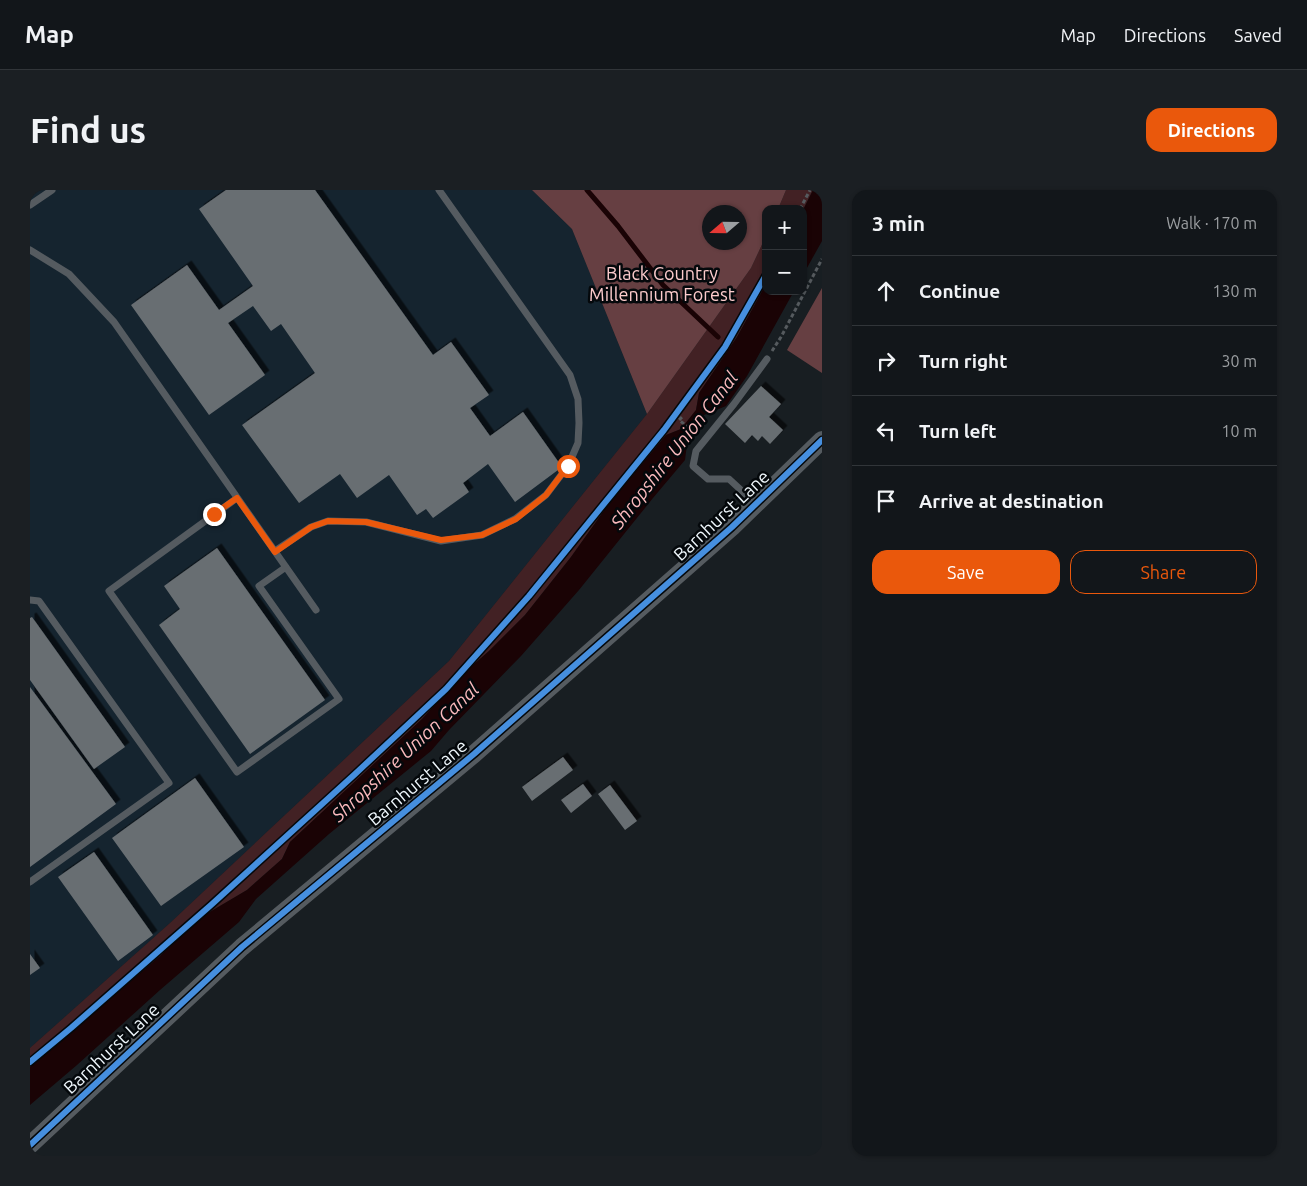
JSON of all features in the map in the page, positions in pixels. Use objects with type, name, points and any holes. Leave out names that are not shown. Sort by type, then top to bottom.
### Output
[{"type":"street","name":"Barnhurst Lane","points":[[30,1145],[242,947],[474,754],[732,527],[822,440]]},
{"type":"lane","points":[[30,205],[52,190]]},
{"type":"lane","points":[[275,552],[311,527],[328,521],[366,522],[441,540],[482,535],[516,519],[546,495],[568,466],[578,443],[579,423],[578,399],[570,375],[439,190]]},
{"type":"lane","points":[[30,250],[69,274],[114,322],[316,610]]},
{"type":"lane","points":[[756,504],[729,479],[708,479],[693,466],[696,451],[767,359]]},
{"type":"lane","points":[[237,498],[109,591],[237,772],[339,699],[259,586],[286,567]]},
{"type":"lane","points":[[30,600],[40,601],[168,783],[30,882]]},
{"type":"path","points":[[802,205],[810,190]]},
{"type":"path","points":[[767,359],[781,337],[822,259]]},
{"type":"path","points":[[30,1062],[72,1028],[218,898],[446,689],[529,596],[633,469],[725,347],[762,282]]},
{"type":"path","points":[[677,412],[682,416],[679,420],[698,435]]},
{"type":"shaded area","points":[[30,190],[532,190],[572,229],[647,414],[449,661],[170,923],[30,1048]]},
{"type":"shaded area","points":[[786,190],[813,190],[806,205],[780,205]]},
{"type":"shaded area","points":[[762,245],[762,291],[737,337],[699,393],[696,410],[681,429],[666,435],[608,505],[571,557],[525,615],[464,673],[422,719],[290,842],[282,859],[247,890],[203,916],[159,957],[30,1067],[30,1048],[170,923],[449,661],[647,414],[751,268]]},
{"type":"green space","name":"Black Country Millennium Forest","points":[[532,190],[786,190],[780,205],[762,205],[762,245],[751,268],[647,414],[572,229]]},
{"type":"green space","points":[[822,288],[822,373],[787,350]]},
{"type":"water","points":[[813,190],[822,190],[822,241],[807,268],[807,205]]},
{"type":"water","name":"Shropshire Union Canal","points":[[762,291],[762,295],[792,295],[747,376],[726,406],[704,415],[688,436],[685,460],[579,590],[521,656],[431,751],[329,834],[256,899],[239,922],[30,1105],[30,1067],[159,957],[203,916],[247,890],[282,859],[290,842],[422,719],[464,673],[525,615],[571,557],[608,505],[666,435],[681,429],[696,410],[699,393],[737,337]]},
{"type":"building","points":[[226,190],[315,190],[433,355],[451,342],[489,395],[470,408],[490,436],[523,412],[562,467],[515,502],[488,464],[463,483],[469,492],[433,518],[426,509],[417,515],[389,475],[357,498],[340,474],[299,503],[242,425],[315,373],[281,324],[271,331],[253,306],[228,323],[265,375],[209,415],[131,305],[187,265],[219,310],[253,286],[199,209]]},
{"type":"building","points":[[761,386],[781,404],[769,417],[783,430],[770,444],[762,436],[758,441],[752,435],[745,443],[725,424]]},
{"type":"building","points":[[217,548],[325,700],[250,754],[159,625],[180,609],[164,586]]},
{"type":"building","points":[[32,617],[125,747],[94,769],[30,680],[30,618]]},
{"type":"building","points":[[30,687],[116,804],[30,867]]},
{"type":"building","points":[[563,757],[573,770],[532,801],[522,787]]},
{"type":"building","points":[[195,778],[244,847],[161,906],[112,838]]},
{"type":"building","points":[[583,784],[592,796],[571,813],[561,800]]},
{"type":"building","points":[[610,785],[637,821],[625,830],[598,794]]},
{"type":"building","points":[[94,852],[153,935],[118,961],[58,877]]},
{"type":"building","points":[[30,954],[40,968],[30,975]]},
{"type":"waterway","points":[[587,190],[618,226],[663,285],[718,337]]},
{"type":"cycle path","points":[[30,1062],[211,905],[446,689],[529,596],[664,430],[725,347],[762,282]]},
{"type":"cycle path","points":[[30,1145],[242,947],[474,754],[732,527],[822,440]]},
{"type":"route","points":[[214,514],[237,498],[275,552],[311,527],[328,521],[366,522],[441,540],[482,535],[516,519],[546,495],[568,466]]}]
